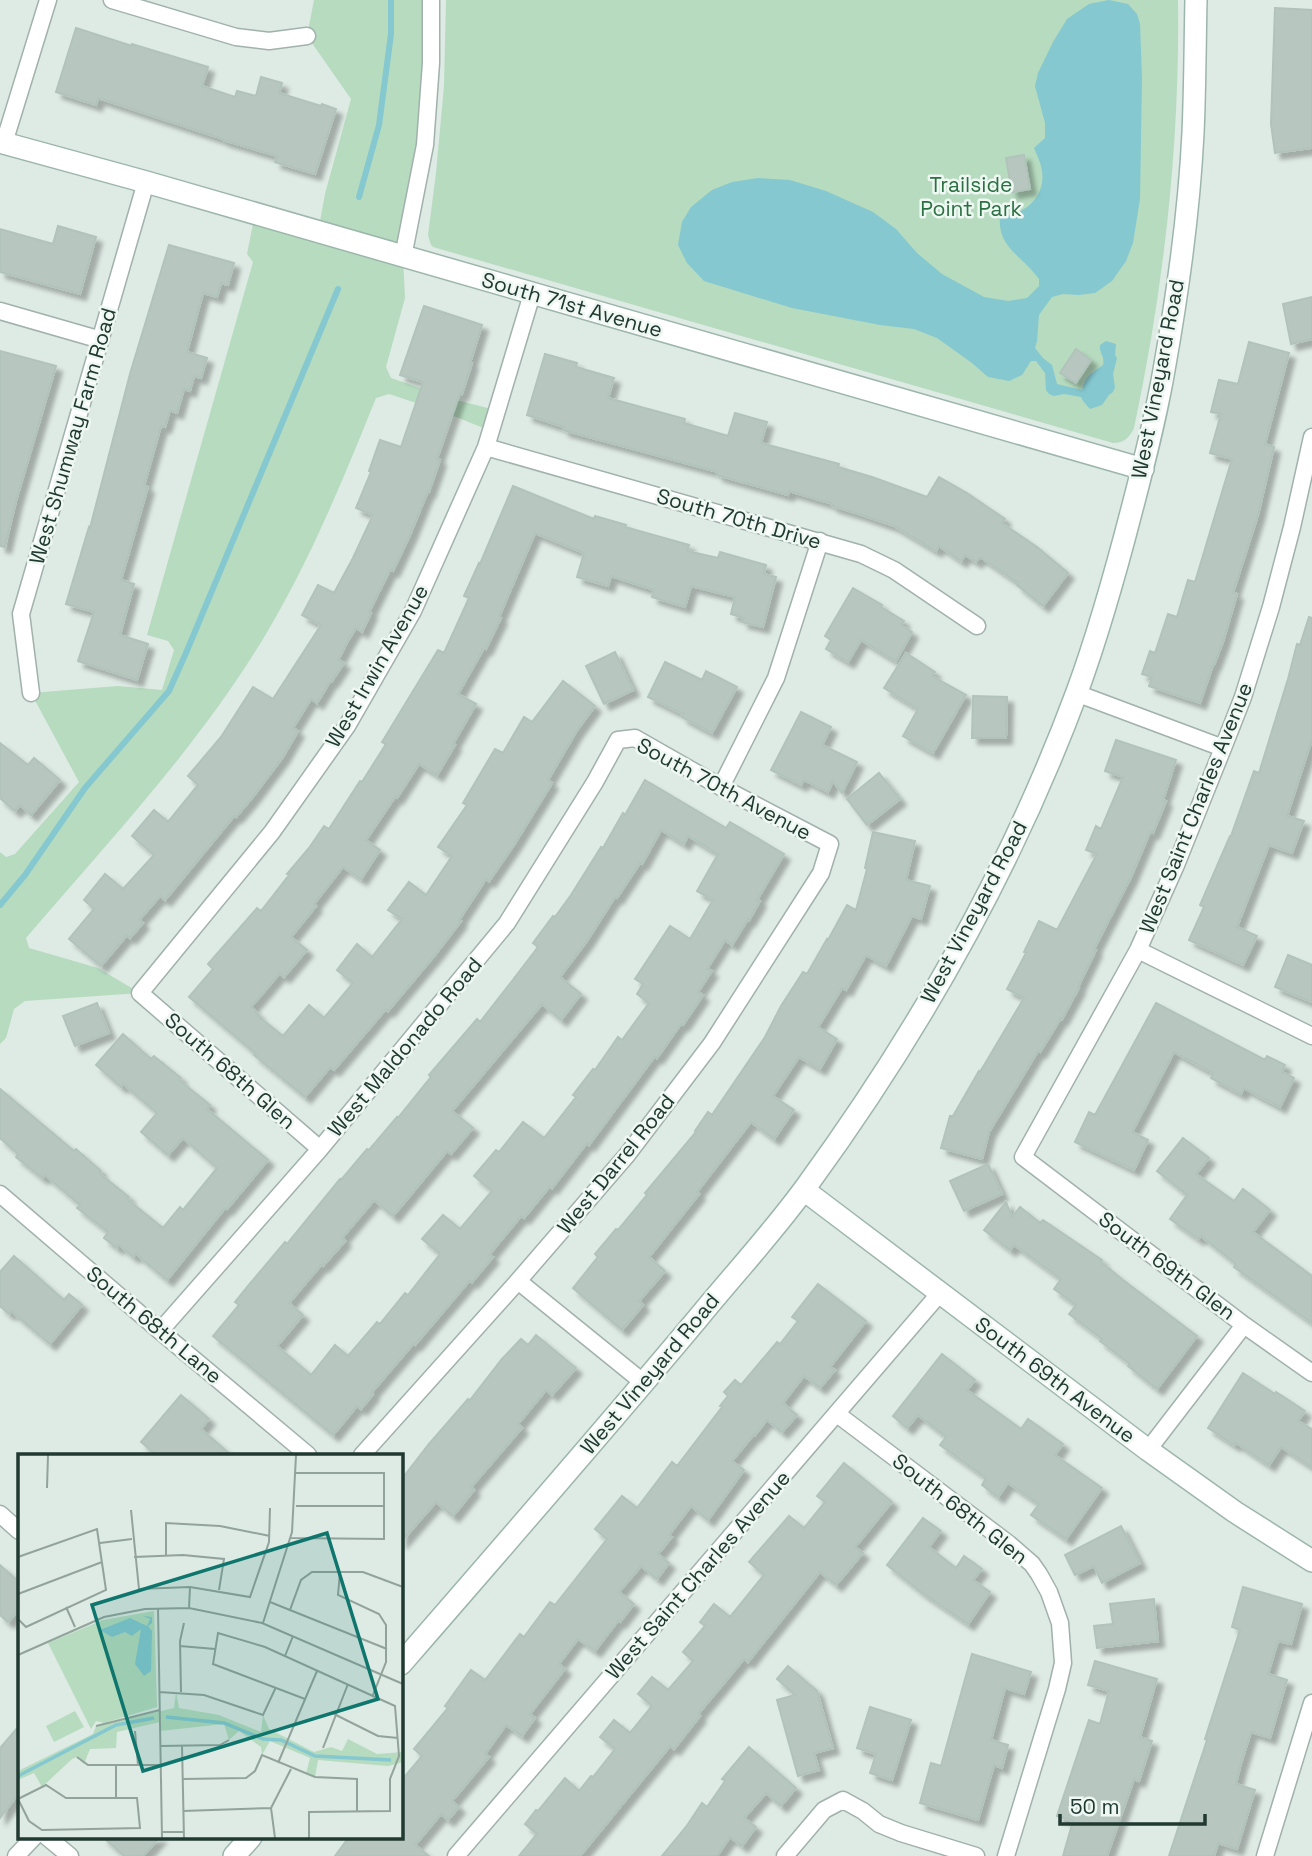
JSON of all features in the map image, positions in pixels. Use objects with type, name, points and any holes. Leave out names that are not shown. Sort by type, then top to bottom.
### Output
[{"type":"street","points":[[2,143],[48,0]]},
{"type":"street","points":[[112,0],[236,37],[269,41],[307,36]]},
{"type":"street","points":[[403,257],[425,145],[431,63],[431,0]]},
{"type":"street","name":"West Vineyard Road","points":[[402,1663],[644,1383],[804,1190],[875,1088],[934,991],[997,875],[1076,692],[1116,573],[1143,469],[1164,373],[1186,212],[1193,135],[1196,0]]},
{"type":"street","name":"South 71st Avenue","points":[[2,143],[1143,469]]},
{"type":"street","name":"West Shumway Farm Road","points":[[31,693],[21,614],[146,182]]},
{"type":"street","name":"West Irwin Avenue","points":[[140,993],[272,832],[347,726],[414,611],[486,447],[532,294]]},
{"type":"street","points":[[0,312],[101,340]]},
{"type":"street","name":"West Saint Charles Avenue","points":[[1023,1157],[1138,950],[1223,748],[1243,697],[1271,607],[1312,437]]},
{"type":"street","name":"South 70th Drive","points":[[486,447],[861,554],[894,570],[977,626]]},
{"type":"street","points":[[721,787],[776,678],[820,541]]},
{"type":"street","points":[[1076,692],[1223,748]]},
{"type":"street","name":"South 70th Avenue","points":[[618,740],[635,738],[830,844]]},
{"type":"street","name":"West Maldonado Road","points":[[160,1332],[320,1149],[507,923],[595,782],[618,740]]},
{"type":"street","name":"West Darrel Road","points":[[363,1454],[627,1155],[712,1043],[821,873],[830,844]]},
{"type":"street","points":[[1138,950],[1312,1036]]},
{"type":"street","name":"South 68th Glen","points":[[140,993],[320,1149]]},
{"type":"street","name":"South 69th Glen","points":[[1023,1157],[1244,1325],[1312,1373]]},
{"type":"street","name":"South 69th Avenue","points":[[804,1190],[1148,1450],[1312,1561]]},
{"type":"street","name":"South 68th Lane","points":[[0,1194],[307,1454]]},
{"type":"street","points":[[518,1281],[644,1383]]},
{"type":"street","name":"West Saint Charles Avenue","points":[[456,1856],[940,1293]]},
{"type":"street","points":[[1148,1450],[1244,1325]]},
{"type":"street","name":"South 68th Glen","points":[[837,1414],[1009,1544],[1032,1564],[1049,1592],[1060,1623],[1063,1663],[1006,1856]]},
{"type":"street","points":[[0,1514],[18,1530]]},
{"type":"street","points":[[1265,1856],[1312,1703]]},
{"type":"street","points":[[785,1856],[824,1810],[843,1800],[879,1824],[976,1856]]},
{"type":"street","points":[[16,1856],[32,1839]]},
{"type":"street","points":[[49,1839],[70,1856]]},
{"type":"street","points":[[234,1856],[249,1839]]},
{"type":"green space","points":[[314,0],[431,0],[431,63],[403,257],[405,298],[386,367],[391,378],[452,399],[496,410],[491,431],[389,394],[376,398],[310,551],[263,639],[181,756],[26,938],[29,948],[98,968],[140,993],[25,1001],[14,1009],[6,1038],[0,1044],[0,852],[6,857],[15,854],[79,782],[31,693],[118,686],[162,690],[174,650],[168,641],[147,635],[253,262],[247,254],[255,214],[318,232],[325,194],[351,99],[307,36]]},
{"type":"green space","name":"Trailside Point Park","points":[[446,0],[1178,0],[1176,108],[1168,215],[1154,322],[1132,432],[1123,441],[1113,443],[433,247],[428,235],[444,86]]},
{"type":"water","points":[[1109,0],[1128,4],[1137,14],[1140,24],[1140,199],[1133,243],[1126,261],[1112,281],[1095,293],[1052,297],[1039,315],[1035,348],[1052,365],[1057,384],[1082,390],[1087,378],[1103,365],[1100,345],[1106,341],[1116,344],[1117,358],[1113,374],[1115,387],[1102,405],[1090,409],[1081,397],[1049,394],[1046,390],[1045,373],[1036,361],[1031,361],[1022,375],[1009,381],[988,377],[937,338],[914,329],[792,308],[704,281],[687,263],[678,245],[682,222],[691,207],[712,190],[732,182],[758,178],[790,180],[826,191],[873,212],[896,229],[917,253],[942,274],[984,297],[1008,301],[1027,298],[1039,286],[1039,279],[1007,244],[1000,227],[1000,216],[1025,209],[1037,197],[1040,189],[1042,171],[1034,148],[1045,138],[1045,123],[1035,86],[1038,73],[1067,19],[1089,4]]},
{"type":"building","points":[[1275,8],[1312,10],[1312,148],[1275,153],[1271,124]]},
{"type":"building","points":[[76,28],[208,67],[202,86],[235,97],[237,91],[256,96],[261,77],[282,83],[279,93],[336,109],[315,174],[275,162],[277,156],[98,98],[96,105],[56,92]]},
{"type":"building","points":[[1024,155],[1030,189],[1012,192],[1006,158]]},
{"type":"building","points":[[58,226],[96,237],[80,294],[0,272],[0,229],[53,244]]},
{"type":"building","points":[[169,245],[234,263],[228,285],[221,283],[217,297],[203,293],[187,352],[207,358],[201,378],[194,376],[190,391],[184,389],[177,413],[170,410],[165,427],[161,426],[144,486],[148,487],[121,580],[134,584],[120,635],[148,644],[137,680],[78,661],[94,612],[66,604],[90,528],[130,374]]},
{"type":"building","points":[[1312,297],[1312,339],[1291,344],[1283,304]]},
{"type":"building","points":[[424,306],[482,325],[462,394],[460,393],[437,459],[440,460],[429,492],[393,571],[390,570],[362,632],[356,628],[348,641],[338,660],[344,663],[317,703],[311,699],[293,728],[298,731],[283,757],[253,797],[236,817],[234,816],[165,900],[160,896],[139,920],[143,923],[130,938],[127,935],[101,966],[69,939],[94,909],[84,900],[105,874],[123,889],[154,855],[132,836],[154,810],[168,822],[198,785],[188,776],[221,737],[253,687],[273,699],[321,625],[302,615],[318,585],[334,593],[353,558],[373,515],[356,508],[371,472],[369,471],[380,440],[401,447],[423,382],[400,375]]},
{"type":"building","points":[[1249,342],[1289,353],[1265,444],[1274,447],[1258,515],[1233,593],[1237,594],[1223,642],[1200,703],[1149,686],[1152,677],[1142,674],[1150,651],[1155,653],[1168,614],[1177,617],[1188,580],[1195,582],[1232,459],[1210,453],[1221,414],[1211,412],[1219,380],[1238,384]]},
{"type":"building","points":[[1076,349],[1091,360],[1076,383],[1060,373]]},
{"type":"building","points":[[0,351],[56,366],[5,547],[0,546]]},
{"type":"building","points":[[545,354],[614,378],[608,398],[685,419],[684,423],[728,436],[735,413],[767,422],[761,443],[839,464],[838,467],[927,497],[939,477],[1005,519],[1002,523],[1068,573],[1043,606],[1017,585],[1018,583],[980,557],[976,562],[965,555],[961,561],[939,546],[936,551],[894,526],[832,506],[833,504],[789,491],[788,495],[717,475],[718,472],[563,430],[564,427],[527,415]]},
{"type":"building","points":[[513,486],[594,519],[595,516],[689,545],[687,551],[718,558],[720,552],[766,565],[764,574],[776,577],[763,627],[742,622],[744,618],[731,614],[735,597],[691,586],[685,607],[652,597],[654,590],[611,576],[608,586],[577,577],[584,553],[535,533],[499,617],[501,618],[486,649],[484,648],[458,694],[476,704],[453,744],[455,745],[437,775],[419,764],[397,798],[395,797],[366,840],[380,850],[361,879],[343,867],[314,904],[316,906],[291,937],[307,950],[284,977],[280,973],[251,1007],[258,1016],[283,1036],[309,1005],[324,1018],[353,983],[337,970],[357,944],[372,957],[402,919],[388,910],[409,882],[426,895],[452,856],[438,847],[467,805],[463,803],[495,749],[503,753],[524,717],[532,722],[563,681],[595,706],[548,780],[552,783],[514,845],[489,881],[486,879],[459,920],[461,921],[388,1011],[386,1009],[334,1070],[330,1067],[305,1097],[189,997],[213,969],[208,964],[257,908],[261,911],[324,826],[329,829],[386,744],[382,742],[438,650],[444,653],[469,598],[464,596]]},
{"type":"building","points":[[853,588],[904,621],[901,625],[912,632],[896,661],[861,640],[848,662],[826,649],[831,640],[825,636]]},
{"type":"building","points":[[1309,617],[1312,618],[1312,739],[1287,816],[1304,821],[1292,853],[1269,845],[1237,927],[1257,936],[1243,965],[1189,940],[1204,907],[1200,905],[1231,836],[1254,771],[1259,773],[1297,644],[1300,645]]},
{"type":"building","points":[[615,652],[633,690],[604,704],[586,666]]},
{"type":"building","points":[[906,653],[935,672],[932,676],[966,695],[933,753],[903,736],[918,709],[884,688]]},
{"type":"building","points":[[665,662],[702,680],[706,671],[737,687],[712,733],[682,717],[683,714],[648,697]]},
{"type":"building","points":[[973,696],[1007,697],[1006,738],[972,738]]},
{"type":"building","points":[[801,712],[831,727],[822,745],[857,762],[842,793],[833,781],[828,792],[804,780],[801,785],[771,770]]},
{"type":"building","points":[[1116,740],[1176,760],[1163,800],[1166,801],[1153,833],[1150,832],[1131,877],[1094,949],[1096,950],[1079,988],[989,1132],[982,1159],[941,1148],[950,1116],[953,1116],[1024,998],[1007,989],[1039,921],[1057,930],[1097,854],[1086,850],[1096,826],[1101,829],[1123,777],[1105,771]]},
{"type":"building","points":[[0,743],[28,765],[34,758],[60,780],[31,815],[20,805],[15,811],[0,798]]},
{"type":"building","points":[[879,773],[900,799],[867,825],[847,799]]},
{"type":"building","points":[[645,780],[726,828],[730,822],[784,854],[757,900],[760,901],[749,920],[732,945],[725,940],[707,969],[712,971],[698,992],[703,995],[683,1025],[681,1024],[657,1058],[655,1056],[589,1145],[587,1143],[552,1188],[550,1186],[524,1218],[521,1216],[489,1255],[493,1257],[472,1282],[470,1280],[415,1345],[413,1344],[361,1409],[357,1406],[333,1435],[213,1336],[239,1305],[235,1302],[285,1242],[287,1244],[340,1179],[398,1118],[431,1077],[429,1075],[477,1019],[480,1022],[538,947],[533,943],[571,895],[623,813],[625,815]],"holes":[[[661,830],[684,844],[688,836],[718,854],[697,891],[713,900],[690,939],[670,926],[635,979],[643,984],[637,994],[649,1003],[622,1040],[618,1037],[595,1070],[593,1069],[573,1095],[576,1097],[544,1138],[523,1122],[499,1152],[496,1150],[474,1176],[492,1191],[460,1229],[443,1215],[422,1239],[440,1254],[408,1295],[405,1293],[380,1324],[377,1322],[348,1356],[335,1345],[311,1375],[277,1346],[303,1315],[289,1303],[345,1241],[342,1238],[374,1200],[393,1216],[447,1151],[451,1154],[473,1128],[452,1111],[542,1004],[561,1020],[581,994],[560,977],[615,897],[617,898],[640,863],[642,864]]]},
{"type":"building","points":[[873,832],[915,841],[906,880],[930,886],[921,919],[912,916],[886,966],[866,955],[846,990],[842,988],[818,1027],[837,1039],[820,1069],[799,1057],[773,1096],[794,1110],[774,1139],[751,1122],[649,1257],[665,1271],[639,1301],[643,1305],[622,1330],[573,1288],[598,1257],[595,1254],[647,1195],[645,1193],[696,1132],[708,1112],[712,1115],[765,1037],[803,972],[807,974],[847,905],[856,910]]},
{"type":"building","points":[[1288,955],[1312,965],[1312,1002],[1275,987]]},
{"type":"building","points":[[97,1003],[109,1033],[75,1046],[63,1016]]},
{"type":"building","points":[[1156,1003],[1265,1060],[1267,1056],[1285,1065],[1282,1072],[1294,1078],[1280,1107],[1244,1088],[1241,1094],[1211,1078],[1213,1073],[1174,1052],[1132,1132],[1148,1140],[1134,1170],[1075,1142],[1089,1112],[1095,1115]]},
{"type":"building","points":[[123,1034],[151,1059],[154,1056],[181,1078],[179,1080],[210,1105],[207,1109],[268,1160],[167,1280],[136,1254],[133,1257],[119,1245],[117,1248],[104,1238],[108,1232],[77,1208],[80,1205],[45,1175],[42,1178],[16,1157],[18,1154],[0,1138],[0,1089],[74,1151],[76,1149],[101,1171],[99,1173],[129,1197],[127,1199],[163,1228],[180,1207],[183,1210],[217,1168],[183,1138],[168,1155],[141,1132],[157,1113],[96,1065]]},
{"type":"building","points":[[1183,1138],[1209,1158],[1196,1174],[1234,1201],[1243,1189],[1270,1210],[1253,1232],[1312,1276],[1312,1323],[1234,1267],[1236,1264],[1201,1236],[1198,1239],[1170,1219],[1187,1195],[1157,1171]]},
{"type":"building","points":[[988,1164],[1002,1194],[964,1211],[950,1181]]},
{"type":"building","points":[[1006,1202],[1012,1217],[1020,1207],[1040,1223],[1043,1220],[1102,1260],[1101,1262],[1123,1280],[1197,1336],[1157,1389],[1100,1341],[1102,1339],[1069,1314],[1076,1305],[1054,1289],[1061,1279],[1014,1245],[1010,1250],[984,1230]]},
{"type":"building","points":[[14,1256],[64,1300],[69,1294],[82,1305],[50,1344],[11,1311],[9,1314],[0,1306],[0,1272]]},
{"type":"building","points":[[818,1284],[866,1321],[830,1367],[835,1370],[820,1388],[804,1376],[783,1403],[797,1415],[782,1432],[767,1420],[732,1461],[744,1470],[708,1520],[691,1506],[658,1554],[669,1563],[657,1579],[641,1566],[619,1592],[634,1604],[595,1651],[578,1639],[559,1664],[565,1669],[530,1714],[535,1718],[522,1736],[506,1725],[485,1754],[489,1757],[452,1801],[459,1807],[448,1820],[441,1814],[415,1845],[429,1856],[335,1856],[348,1839],[402,1839],[402,1780],[422,1756],[414,1749],[448,1708],[445,1706],[471,1670],[485,1680],[520,1634],[524,1637],[550,1602],[555,1605],[607,1539],[595,1529],[622,1496],[637,1508],[672,1462],[677,1466],[722,1407],[720,1406],[728,1396],[724,1392],[735,1380],[741,1385],[777,1342],[780,1344],[798,1321],[792,1317]]},
{"type":"building","points":[[536,1335],[576,1368],[552,1395],[546,1390],[518,1424],[522,1428],[471,1487],[474,1490],[453,1516],[436,1502],[402,1541],[402,1479],[502,1359],[521,1339],[528,1345]]},
{"type":"building","points":[[942,1354],[975,1380],[967,1390],[1021,1429],[1028,1419],[1063,1444],[1055,1455],[1102,1488],[1066,1539],[1031,1515],[1039,1504],[1008,1483],[998,1497],[982,1485],[986,1478],[940,1445],[946,1437],[918,1415],[907,1428],[893,1416]]},
{"type":"building","points":[[1243,1373],[1305,1411],[1298,1421],[1312,1429],[1312,1467],[1281,1447],[1269,1465],[1208,1428]]},
{"type":"building","points":[[181,1395],[209,1419],[201,1429],[230,1454],[155,1454],[141,1442]]},
{"type":"building","points":[[844,1463],[892,1502],[855,1547],[863,1553],[836,1585],[820,1572],[748,1662],[744,1659],[698,1714],[700,1716],[674,1749],[670,1746],[580,1856],[519,1856],[537,1834],[525,1824],[536,1810],[538,1811],[565,1778],[579,1791],[591,1776],[593,1777],[615,1749],[600,1737],[614,1720],[630,1733],[652,1706],[638,1694],[652,1677],[668,1690],[693,1661],[683,1652],[705,1626],[700,1622],[714,1604],[730,1617],[764,1575],[749,1562],[789,1516],[804,1528],[825,1502],[817,1496]]},
{"type":"building","points":[[923,1518],[941,1531],[929,1547],[956,1568],[964,1556],[982,1569],[973,1580],[990,1592],[968,1624],[887,1565]]},
{"type":"building","points":[[1121,1526],[1140,1563],[1102,1583],[1094,1566],[1075,1575],[1065,1555]]},
{"type":"building","points":[[0,1565],[18,1581],[18,1611],[8,1622],[0,1615]]},
{"type":"building","points":[[1243,1587],[1302,1604],[1291,1644],[1278,1641],[1268,1674],[1287,1680],[1270,1738],[1251,1732],[1240,1767],[1236,1784],[1255,1790],[1237,1849],[1218,1843],[1214,1856],[1169,1856],[1240,1630],[1232,1627]]},
{"type":"building","points":[[1154,1599],[1158,1641],[1097,1648],[1094,1626],[1113,1624],[1110,1604]]},
{"type":"building","points":[[972,1654],[1031,1672],[1024,1694],[1005,1688],[991,1740],[1008,1745],[1002,1768],[994,1765],[978,1820],[920,1803],[931,1763],[941,1766]]},
{"type":"building","points":[[1095,1661],[1157,1679],[1140,1737],[1152,1741],[1139,1781],[1134,1779],[1107,1856],[1063,1856],[1073,1821],[1057,1816],[1089,1720],[1100,1724],[1109,1691],[1088,1685]]},
{"type":"building","points":[[788,1666],[817,1691],[833,1748],[814,1753],[819,1770],[798,1776],[777,1700],[795,1695],[777,1679]]},
{"type":"building","points":[[870,1707],[911,1720],[892,1780],[870,1773],[876,1754],[857,1748]]},
{"type":"building","points":[[18,1727],[18,1794],[0,1818],[0,1748]]},
{"type":"building","points":[[749,1747],[796,1788],[781,1806],[766,1793],[744,1818],[756,1827],[742,1846],[730,1837],[717,1856],[662,1856],[702,1803],[707,1807],[725,1781],[722,1779]]},
{"type":"building","points":[[105,1839],[158,1839],[143,1856],[124,1856]]},
{"type":"waterway","points":[[359,197],[379,125],[391,34],[391,0]]},
{"type":"waterway","points":[[0,905],[25,875],[85,788],[169,691],[338,289]]}]
